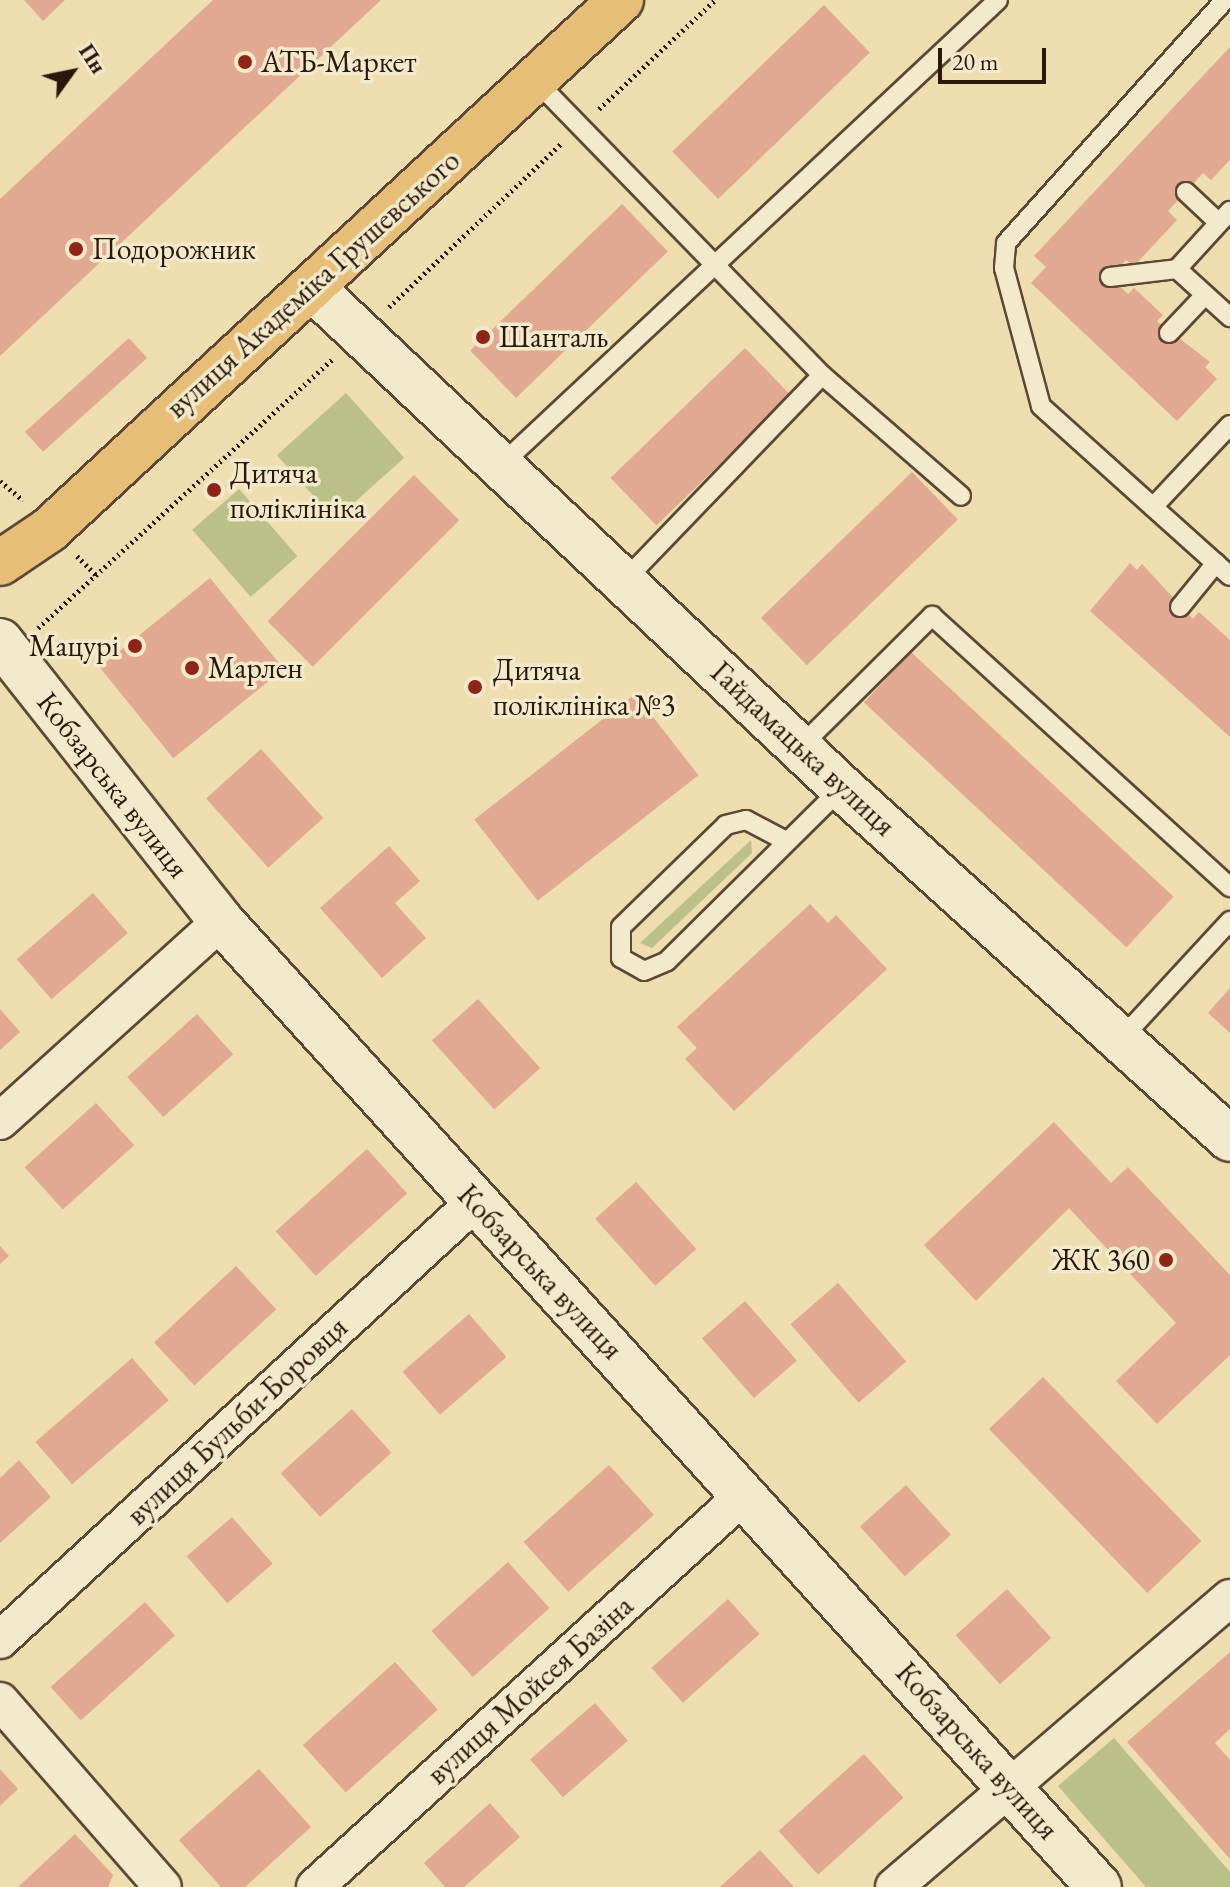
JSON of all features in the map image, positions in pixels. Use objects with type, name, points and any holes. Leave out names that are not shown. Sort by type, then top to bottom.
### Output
[{"type":"main road","name":"вулиця Академіка Грушевського","points":[[0,563],[49,530],[621,0]]},
{"type":"street","name":"Гайдамацька вулиця","points":[[312,288],[801,746],[842,788],[1230,1139]]},
{"type":"street","name":"Кобзарська вулиця","points":[[0,641],[221,921],[475,1202],[746,1493],[1099,1887]]},
{"type":"street","points":[[0,1121],[221,921]]},
{"type":"street","name":"вулиця Бульби-Боровця","points":[[0,1640],[475,1202]]},
{"type":"street","name":"вулиця Мойсея Базіна","points":[[315,1887],[746,1493]]},
{"type":"street","points":[[894,1887],[1007,1785],[1230,1598]]},
{"type":"street","points":[[0,1701],[163,1887]]},
{"type":"lane","points":[[502,464],[711,262],[998,0]]},
{"type":"lane","points":[[1180,607],[1223,570],[1041,406],[1004,268],[1006,243],[1225,0]]},
{"type":"lane","points":[[535,80],[822,375],[961,496]]},
{"type":"lane","points":[[1110,277],[1177,269],[1224,217],[1186,192]]},
{"type":"lane","points":[[1177,269],[1230,317]]},
{"type":"lane","points":[[1169,333],[1205,295]]},
{"type":"lane","points":[[623,582],[822,375]]},
{"type":"lane","points":[[1153,507],[1230,425]]},
{"type":"lane","points":[[801,746],[932,616],[1230,887]]},
{"type":"lane","points":[[786,841],[746,820],[726,825],[621,927],[621,958],[644,971],[667,961],[842,788]]},
{"type":"lane","points":[[1121,1039],[1230,921]]},
{"type":"green space","points":[[346,393],[404,458],[335,520],[277,455]]},
{"type":"green space","points":[[239,489],[297,556],[251,597],[192,530]]},
{"type":"green space","points":[[751,840],[752,853],[652,948],[640,943]]},
{"type":"green space","points":[[1114,1738],[1230,1872],[1230,1887],[1146,1887],[1058,1786]]},
{"type":"building","points":[[24,0],[65,0],[43,21]]},
{"type":"building","points":[[213,0],[381,0],[0,356],[0,199]]},
{"type":"building","points":[[824,5],[870,52],[718,199],[672,152]]},
{"type":"building","points":[[1230,47],[1230,160],[1211,180],[1203,173],[1168,211],[1177,220],[1134,266],[1126,260],[1110,277],[1128,294],[1134,288],[1163,315],[1157,321],[1210,362],[1205,367],[1217,379],[1177,421],[1031,283],[1046,267],[1034,256]]},
{"type":"building","points":[[622,204],[668,251],[516,398],[470,351]]},
{"type":"building","points":[[129,338],[147,358],[43,452],[25,432]]},
{"type":"building","points":[[745,348],[791,395],[656,525],[610,478]]},
{"type":"building","points":[[912,472],[958,519],[807,665],[761,618]]},
{"type":"building","points":[[414,475],[459,520],[313,667],[268,621]]},
{"type":"building","points":[[1130,563],[1137,570],[1142,564],[1193,619],[1199,612],[1230,640],[1230,737],[1090,611]]},
{"type":"building","name":"Марлен","points":[[210,578],[284,669],[173,758],[100,667]]},
{"type":"building","points":[[911,652],[1174,897],[1126,947],[864,702]]},
{"type":"building","points":[[635,694],[698,775],[538,901],[474,820]]},
{"type":"building","points":[[261,749],[323,818],[268,868],[206,799]]},
{"type":"building","points":[[389,846],[420,881],[395,903],[426,938],[382,978],[320,908]]},
{"type":"building","points":[[93,893],[128,933],[52,999],[17,959]]},
{"type":"building","points":[[810,904],[828,923],[836,915],[887,969],[734,1111],[685,1059],[697,1048],[677,1027]]},
{"type":"building","points":[[1230,988],[1230,1033],[1208,1013]]},
{"type":"building","points":[[478,999],[540,1068],[494,1110],[432,1040]]},
{"type":"building","points":[[0,1009],[20,1032],[0,1050]]},
{"type":"building","points":[[197,1014],[233,1054],[163,1117],[127,1077]]},
{"type":"building","points":[[96,1103],[134,1145],[63,1210],[25,1167]]},
{"type":"building","name":"ЖК 360","points":[[1054,1122],[1111,1183],[1128,1167],[1230,1275],[1230,1355],[1157,1424],[1116,1381],[1176,1323],[1069,1208],[976,1301],[924,1245]]},
{"type":"building","points":[[367,1149],[407,1194],[316,1276],[276,1231]]},
{"type":"building","points":[[636,1182],[696,1249],[655,1286],[595,1219]]},
{"type":"building","points":[[0,1246],[9,1256],[0,1264]]},
{"type":"building","points":[[236,1266],[276,1309],[194,1386],[154,1342]]},
{"type":"building","points":[[838,1283],[906,1361],[859,1403],[790,1324]]},
{"type":"building","points":[[745,1301],[797,1361],[754,1398],[702,1338]]},
{"type":"building","points":[[469,1314],[506,1357],[440,1415],[403,1372]]},
{"type":"building","points":[[132,1358],[169,1400],[72,1484],[35,1442]]},
{"type":"building","points":[[1043,1377],[1201,1541],[1147,1593],[989,1429]]},
{"type":"building","points":[[352,1409],[391,1453],[320,1517],[281,1473]]},
{"type":"building","points":[[19,1460],[51,1497],[0,1543],[0,1478]]},
{"type":"building","points":[[609,1465],[654,1515],[568,1592],[524,1542]]},
{"type":"building","points":[[906,1485],[951,1535],[905,1576],[860,1526]]},
{"type":"building","points":[[232,1517],[273,1564],[227,1603],[187,1556]]},
{"type":"building","points":[[508,1562],[549,1608],[473,1677],[431,1631]]},
{"type":"building","points":[[1007,1589],[1051,1638],[1000,1684],[956,1635]]},
{"type":"building","points":[[728,1599],[759,1634],[683,1703],[651,1668]]},
{"type":"building","points":[[145,1602],[175,1635],[81,1720],[51,1687]]},
{"type":"building","points":[[1230,1652],[1230,1729],[1215,1743],[1230,1760],[1230,1859],[1127,1742]]},
{"type":"building","points":[[395,1662],[438,1710],[346,1793],[303,1745]]},
{"type":"building","points":[[595,1703],[628,1741],[563,1797],[530,1759]]},
{"type":"building","points":[[864,1754],[903,1798],[818,1875],[779,1831]]},
{"type":"building","points":[[0,1769],[18,1789],[0,1806]]},
{"type":"building","points":[[259,1769],[311,1827],[245,1887],[221,1887],[179,1840]]},
{"type":"building","points":[[490,1803],[520,1837],[464,1887],[445,1887],[424,1863]]},
{"type":"building","points":[[75,1834],[113,1875],[108,1887],[18,1887]]},
{"type":"building","points":[[760,1850],[794,1887],[720,1887]]},
{"type":"place","name":"АТБ-Маркет","points":[[245,62]]},
{"type":"place","name":"Подорожник","points":[[76,249]]},
{"type":"place","name":"Шанталь","points":[[483,337]]},
{"type":"place","name":"Дитяча поліклініка","points":[[214,490]]},
{"type":"place","name":"Мацурі","points":[[135,646]]},
{"type":"place","name":"Марлен","points":[[192,668]]},
{"type":"place","name":"Дитяча поліклініка №3","points":[[475,687]]},
{"type":"place","name":"ЖК 360","points":[[1166,1260]]}]
